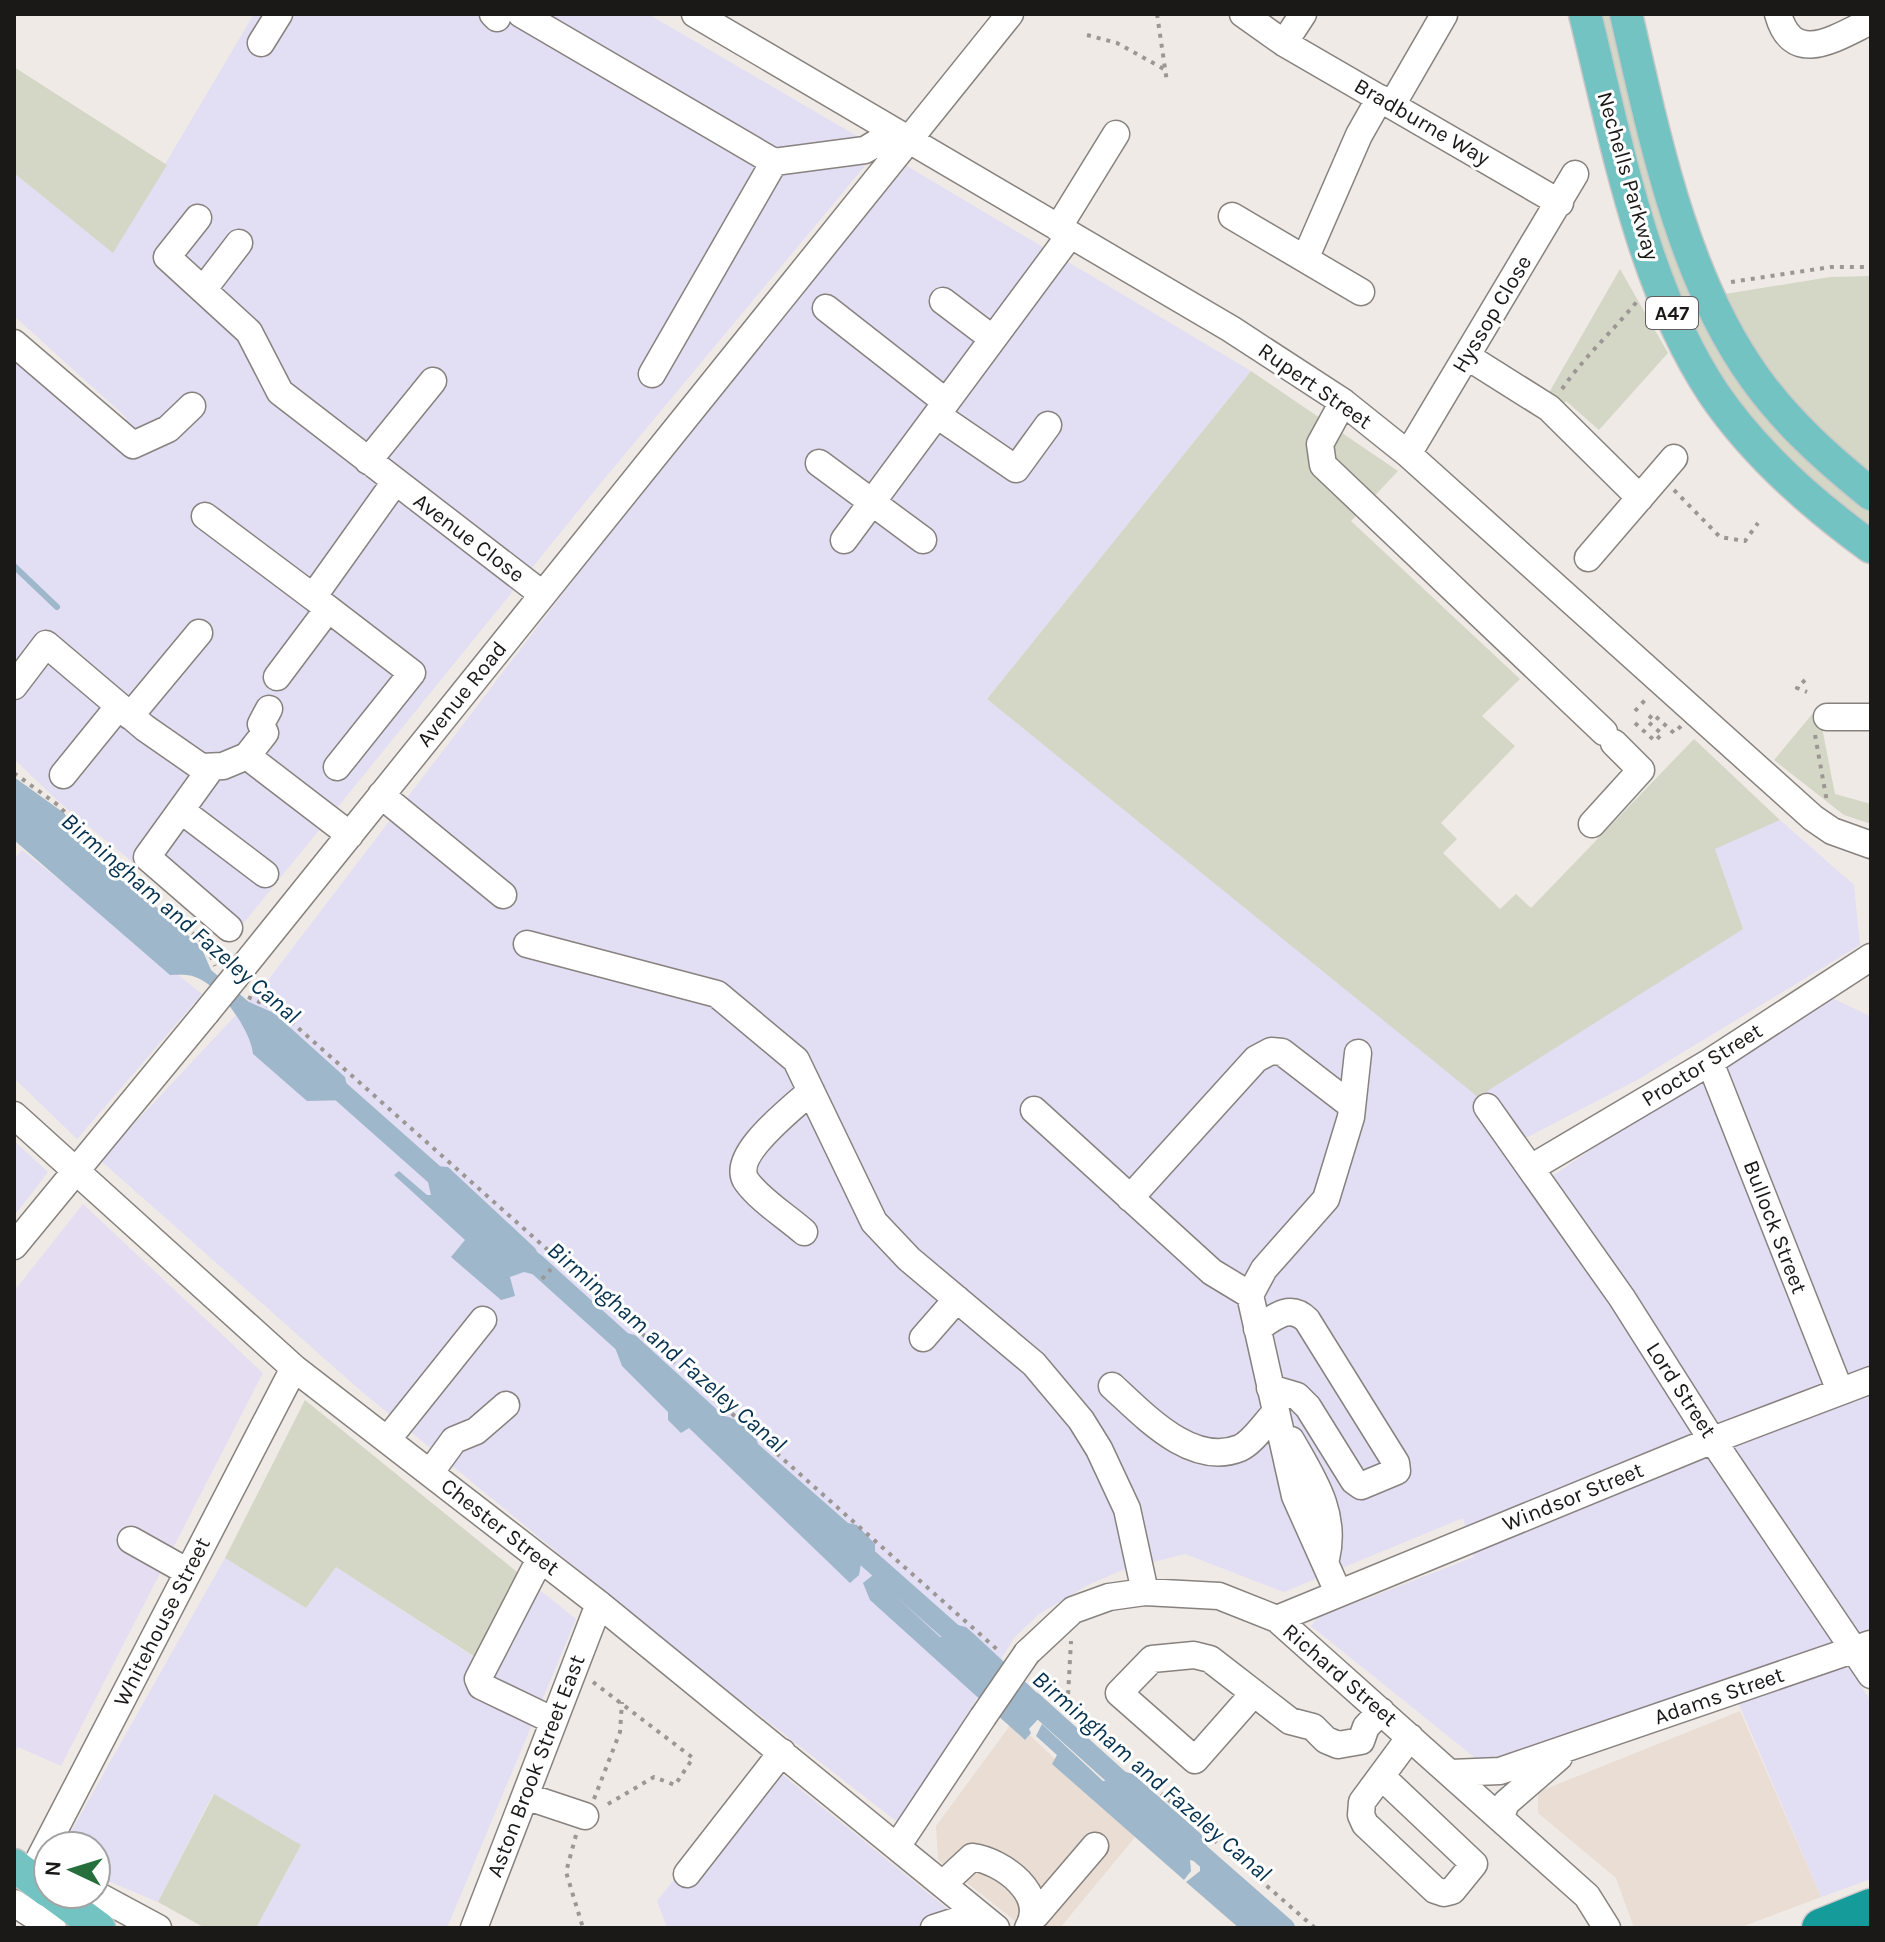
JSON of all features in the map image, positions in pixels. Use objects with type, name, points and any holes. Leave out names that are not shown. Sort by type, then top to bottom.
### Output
[{"type":"highway","points":[[1821,1928],[1871,1908]]},
{"type":"main road","name":"Nechells Parkway","points":[[1585,14],[1648,253],[1690,351],[1736,422],[1798,489],[1871,547]]},
{"type":"main road","name":"Nechells Parkway","points":[[1626,14],[1679,217],[1720,320],[1754,377],[1778,408],[1871,494]]},
{"type":"main road","points":[[72,1910],[99,1928]]},
{"type":"street","points":[[261,43],[279,14]]},
{"type":"street","name":"Rupert Street","points":[[695,14],[1231,329],[1343,402],[1408,454],[1754,768],[1832,831],[1871,845]]},
{"type":"street","name":"Avenue Road","points":[[14,1246],[72,1171],[206,1013],[229,973],[350,835],[900,137],[1010,14]]},
{"type":"street","name":"Bradburne Way","points":[[1243,14],[1284,43],[1560,203]]},
{"type":"street","points":[[1284,43],[1303,14]]},
{"type":"street","points":[[1778,14],[1783,32],[1792,40],[1804,44],[1822,45],[1871,21]]},
{"type":"street","points":[[504,15],[587,52],[774,162],[865,150],[900,137]]},
{"type":"street","points":[[1305,259],[1359,135],[1444,15]]},
{"type":"street","points":[[542,45],[587,52]]},
{"type":"street","points":[[844,540],[993,339],[1064,232],[1116,134]]},
{"type":"street","points":[[652,374],[774,162]]},
{"type":"street","name":"Hyssop Close","points":[[1408,454],[1575,174]]},
{"type":"street","points":[[1232,216],[1361,292]]},
{"type":"street","points":[[198,218],[167,257],[203,290],[239,243]]},
{"type":"street","name":"Avenue Close","points":[[203,290],[249,332],[280,392],[542,594]]},
{"type":"street","points":[[943,301],[993,339]]},
{"type":"street","points":[[826,308],[1016,469],[1048,425]]},
{"type":"street","points":[[14,343],[133,445],[168,429],[192,406]]},
{"type":"street","points":[[1468,357],[1549,408],[1640,498]]},
{"type":"street","points":[[368,461],[433,381]]},
{"type":"street","points":[[1343,402],[1320,444],[1323,465],[1641,770],[1592,824]]},
{"type":"street","points":[[819,463],[923,540]]},
{"type":"street","points":[[1588,558],[1667,467]]},
{"type":"street","name":"Avenue Close","points":[[277,677],[395,482]]},
{"type":"street","points":[[205,516],[412,673],[337,767]]},
{"type":"street","points":[[63,775],[199,633]]},
{"type":"street","points":[[14,686],[46,644],[125,711],[201,767],[212,767],[247,756],[265,733],[261,724],[269,709]]},
{"type":"street","points":[[1820,719],[1871,717]]},
{"type":"street","points":[[247,756],[350,835]]},
{"type":"street","points":[[212,767],[147,857],[222,937]]},
{"type":"street","points":[[381,795],[503,895]]},
{"type":"street","points":[[182,811],[265,874]]},
{"type":"street","points":[[527,944],[717,994],[796,1060],[874,1222],[909,1259],[1034,1364],[1081,1420],[1099,1449],[1127,1509],[1145,1592]]},
{"type":"street","name":"Proctor Street","points":[[1531,1168],[1710,1062],[1871,957]]},
{"type":"street","points":[[1130,1198],[1256,1059],[1271,1051],[1282,1052],[1352,1106]]},
{"type":"street","points":[[1338,1592],[1295,1496],[1250,1295],[1264,1269],[1326,1199],[1352,1106],[1358,1053]]},
{"type":"street","name":"Bullock Street","points":[[1710,1062],[1840,1391]]},
{"type":"street","points":[[804,1232],[745,1180],[743,1166],[749,1150],[811,1091]]},
{"type":"street","name":"Lord Street","points":[[1487,1107],[1622,1298],[1713,1440],[1862,1646],[1871,1675]]},
{"type":"street","points":[[1034,1110],[1212,1272],[1250,1295]]},
{"type":"street","name":"Chester Street","points":[[14,1115],[72,1171],[294,1368],[599,1604],[898,1845],[987,1921]]},
{"type":"street","points":[[923,1338],[957,1299]]},
{"type":"street","points":[[1112,1386],[1161,1430],[1214,1453],[1242,1447],[1273,1400],[1297,1396],[1308,1407],[1354,1481],[1361,1486],[1397,1471],[1396,1463],[1370,1418],[1300,1312],[1289,1311],[1257,1329]]},
{"type":"street","points":[[387,1440],[483,1320]]},
{"type":"street","name":"Whitehouse Street","points":[[61,1830],[188,1572],[294,1368]]},
{"type":"street","name":"Windsor Street","points":[[1277,1619],[1713,1440],[1871,1380]]},
{"type":"street","points":[[430,1473],[454,1440],[476,1431],[506,1405]]},
{"type":"street","points":[[131,1540],[188,1572]]},
{"type":"street","points":[[540,1559],[478,1679],[481,1686],[554,1721]]},
{"type":"street","name":"Richard Street","points":[[898,1845],[1021,1663],[1073,1610],[1109,1597],[1145,1592],[1219,1596],[1277,1619],[1374,1719],[1410,1737],[1587,1896],[1607,1928]]},
{"type":"street","name":"Aston Brook Street East","points":[[474,1928],[599,1604]]},
{"type":"street","name":"Adams Street","points":[[1451,1773],[1489,1773],[1567,1750],[1862,1646]]},
{"type":"street","points":[[1254,1693],[1195,1760],[1119,1693],[1152,1659],[1194,1655],[1210,1659],[1254,1693],[1290,1721],[1313,1727],[1326,1740],[1341,1744],[1350,1728],[1374,1719]]},
{"type":"street","points":[[1382,1777],[1474,1864],[1452,1891],[1444,1893],[1435,1890],[1365,1824],[1361,1815],[1362,1802],[1410,1737]]},
{"type":"street","name":"Adams Street","points":[[1498,1814],[1506,1803],[1567,1750]]},
{"type":"street","points":[[687,1874],[782,1752]]},
{"type":"street","points":[[1489,1773],[1498,1814]]},
{"type":"street","points":[[525,1796],[586,1823]]},
{"type":"street","points":[[1032,1921],[1095,1846]]},
{"type":"street","points":[[943,1884],[972,1857],[986,1859],[998,1865],[1035,1902],[1032,1921]]},
{"type":"street","points":[[112,1903],[158,1928]]},
{"type":"street","points":[[934,1928],[987,1921]]},
{"type":"path","points":[[1157,14],[1167,82]]},
{"type":"path","points":[[1087,35],[1117,43],[1164,69]]},
{"type":"path","points":[[1724,283],[1831,267],[1871,267]]},
{"type":"path","points":[[1549,408],[1579,365],[1598,348],[1646,290],[1660,285]]},
{"type":"path","points":[[1667,467],[1720,537],[1745,541],[1758,523]]},
{"type":"path","points":[[1805,680],[1797,688],[1807,692]]},
{"type":"path","points":[[1635,711],[1646,698]]},
{"type":"path","points":[[1635,723],[1655,741],[1662,734],[1647,721],[1653,714],[1674,733]]},
{"type":"path","points":[[1820,719],[1832,831]]},
{"type":"path","points":[[14,773],[58,805],[95,844],[206,945]]},
{"type":"path","points":[[222,937],[205,938],[215,966],[229,973],[253,1001],[278,1010],[1021,1663],[1067,1714],[1315,1928]]},
{"type":"path","points":[[542,1279],[551,1269]]},
{"type":"path","points":[[1067,1714],[1073,1610]]},
{"type":"path","points":[[586,1823],[654,1777],[675,1785],[693,1758],[597,1683]]},
{"type":"shaded area","points":[[254,14],[648,14],[879,149],[600,484],[229,941],[59,802],[14,759],[14,355],[110,437],[127,418],[14,316],[14,173],[113,252]]},
{"type":"shaded area","points":[[907,166],[1251,371],[987,699],[1478,1096],[1499,1082],[1715,848],[1780,820],[1854,885],[1860,945],[1637,1080],[1526,1138],[1551,1177],[1653,1107],[1832,998],[1868,1015],[1871,1027],[1871,1674],[1858,1682],[1871,1701],[1871,1879],[1821,1897],[1732,1688],[1524,1755],[1479,1761],[1311,1626],[1317,1618],[1474,1557],[1463,1518],[1284,1592],[1185,1554],[1125,1569],[1088,1585],[1039,1614],[1014,1638],[900,1824],[691,1662],[361,1391],[100,1160],[265,984],[677,444]]},
{"type":"shaded area","points":[[22,850],[202,994],[77,1139],[14,1078],[14,859]]},
{"type":"shaded area","points":[[14,1141],[48,1172],[14,1216]]},
{"type":"shaded area","points":[[83,1204],[263,1373],[61,1766],[18,1747],[14,1754],[14,1291]]},
{"type":"shaded area","points":[[225,1558],[306,1608],[336,1567],[477,1659],[522,1576],[576,1619],[447,1928],[256,1928],[301,1845],[213,1794],[158,1902],[112,1883],[112,1830],[72,1830]]},
{"type":"shaded area","points":[[1740,1711],[1821,1897],[1739,1928],[1634,1928],[1616,1878],[1538,1813],[1538,1792]]},
{"type":"shaded area","points":[[1014,1720],[1136,1836],[1060,1928],[1024,1928],[938,1860],[936,1826]]},
{"type":"shaded area","points":[[768,1763],[971,1928],[667,1928],[657,1901]]},
{"type":"green space","points":[[1597,14],[1617,14],[1714,332],[1871,506],[1871,533],[1792,467],[1712,371],[1675,293],[1645,200]]},
{"type":"green space","points":[[14,67],[167,165],[113,253],[14,173]]},
{"type":"green space","points":[[1620,269],[1668,353],[1599,430],[1566,401],[1559,408],[1547,396]]},
{"type":"green space","points":[[1871,276],[1871,476],[1812,424],[1751,347],[1725,294],[1830,277]]},
{"type":"green space","points":[[1251,371],[1398,471],[1351,521],[1520,679],[1482,716],[1515,746],[1441,823],[1457,839],[1443,853],[1500,909],[1516,894],[1531,908],[1694,739],[1780,820],[1715,849],[1743,929],[1478,1097],[987,699]]},
{"type":"green space","points":[[1818,707],[1835,794],[1871,804],[1871,824],[1844,815],[1774,760]]},
{"type":"green space","points":[[305,1400],[522,1576],[478,1659],[336,1567],[306,1608],[225,1558]]},
{"type":"green space","points":[[214,1794],[301,1845],[256,1928],[205,1928],[158,1902]]},
{"type":"water","points":[[14,777],[64,813],[94,851],[201,947],[211,970],[249,1002],[274,1013],[345,1077],[350,1100],[307,1101],[253,1054],[240,1021],[213,989],[192,976],[170,975],[14,840]]},
{"type":"water","points":[[424,1165],[448,1167],[535,1248],[552,1279],[524,1272],[510,1277],[515,1296],[501,1300],[451,1257],[465,1240],[394,1175],[399,1171],[431,1195]]},
{"type":"water","points":[[608,1329],[635,1335],[724,1416],[745,1426],[758,1444],[848,1523],[857,1525],[875,1544],[875,1557],[884,1571],[861,1564],[859,1575],[850,1583],[689,1428],[681,1433],[668,1420],[668,1412],[622,1366]]},
{"type":"water","points":[[873,1575],[940,1637],[945,1636],[939,1621],[966,1627],[1035,1691],[1051,1718],[1041,1716],[1029,1729],[1031,1733],[1025,1740],[870,1600],[863,1583]]},
{"type":"water","points":[[1042,1724],[1103,1781],[1111,1780],[1104,1766],[1133,1774],[1201,1834],[1216,1866],[1190,1860],[1191,1871],[1184,1880],[1052,1764],[1057,1755],[1036,1736]]},
{"type":"water","points":[[1200,1865],[1271,1928],[1239,1928],[1186,1882],[1200,1871]]},
{"type":"waterway","points":[[14,566],[57,607]]},
{"type":"waterway","name":"Birmingham and Fazeley Canal","points":[[330,1082],[444,1183]]},
{"type":"waterway","name":"Birmingham and Fazeley Canal","points":[[534,1262],[626,1345]]},
{"type":"waterway","name":"Birmingham and Fazeley Canal","points":[[863,1554],[959,1639]]},
{"type":"waterway","name":"Birmingham and Fazeley Canal","points":[[1032,1701],[1124,1784]]},
{"type":"waterway","name":"Birmingham and Fazeley Canal","points":[[1195,1849],[1285,1928]]}]
